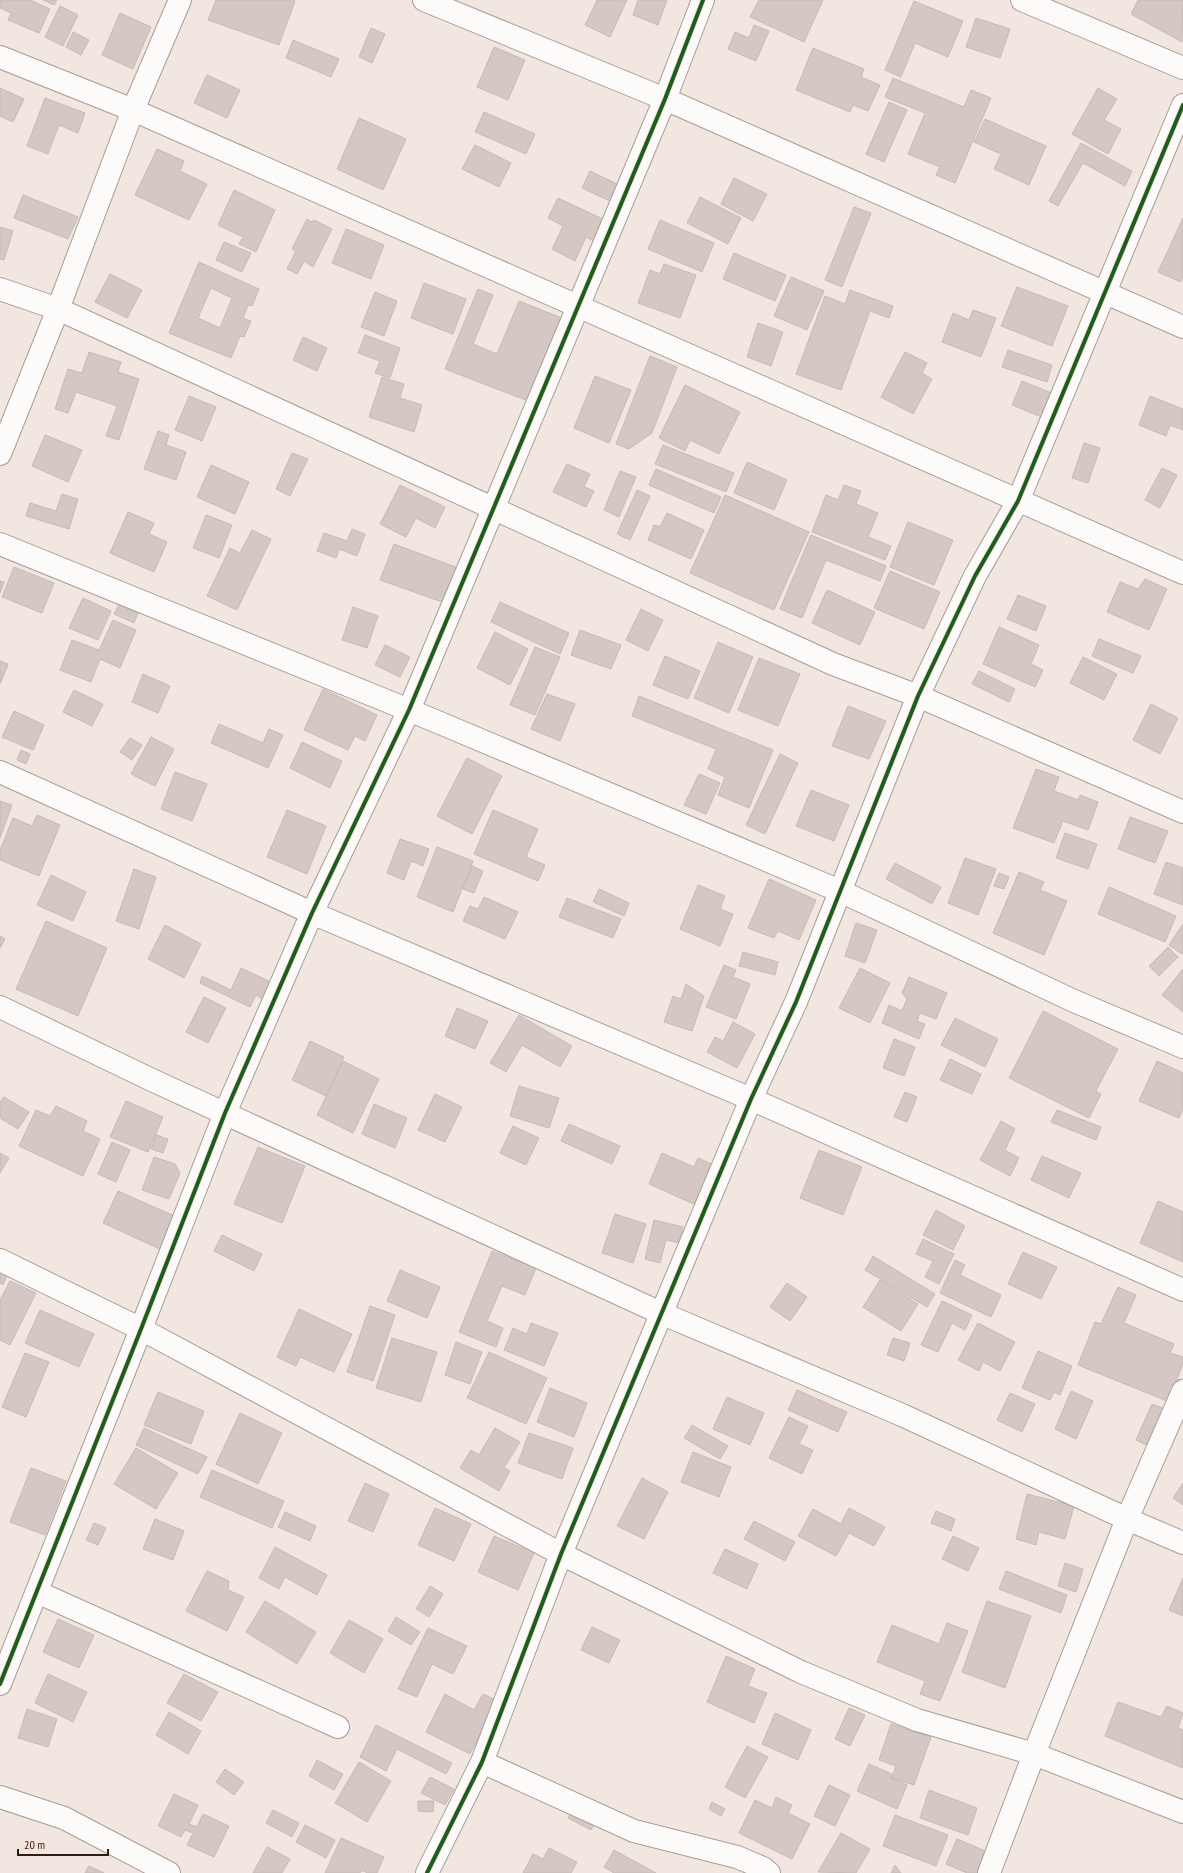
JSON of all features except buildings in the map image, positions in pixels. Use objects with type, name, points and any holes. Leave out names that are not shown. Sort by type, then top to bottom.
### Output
[{"type":"street","points":[[0,454],[58,309],[133,110],[180,0]]},
{"type":"street","points":[[424,0],[665,99],[1183,327]]},
{"type":"street","points":[[0,1684],[142,1329],[225,1113],[312,913],[409,710],[665,99],[703,0]]},
{"type":"street","points":[[1022,0],[1183,68]]},
{"type":"street","points":[[0,57],[133,110],[1183,573]]},
{"type":"street","points":[[427,1873],[482,1762],[562,1554],[663,1314],[751,1099],[796,1002],[918,696],[975,576],[1018,501],[1183,105]]},
{"type":"street","points":[[0,289],[58,309],[833,664],[918,696],[1183,812]]},
{"type":"street","points":[[0,544],[409,710],[840,891],[1074,1001],[1183,1047]]},
{"type":"street","points":[[0,772],[312,913],[751,1099],[1183,1290]]},
{"type":"street","points":[[0,1007],[154,1081],[663,1314],[902,1415],[1127,1519],[1183,1543]]},
{"type":"street","points":[[0,1260],[142,1329],[562,1554],[809,1675],[917,1720],[1034,1754],[1183,1812]]},
{"type":"street","points":[[989,1873],[1034,1754],[1127,1519],[1183,1391]]},
{"type":"street","points":[[36,1592],[338,1727]]},
{"type":"street","points":[[482,1762],[634,1831],[737,1857],[763,1868],[769,1873]]},
{"type":"street","points":[[0,1797],[64,1818],[169,1873]]},
{"type":"cycle path","points":[[0,1684],[225,1113],[312,913],[409,710],[665,99],[703,0]]},
{"type":"cycle path","points":[[427,1873],[482,1762],[561,1554],[751,1099],[796,1002],[918,696],[975,576],[1018,501],[1183,105]]}]
